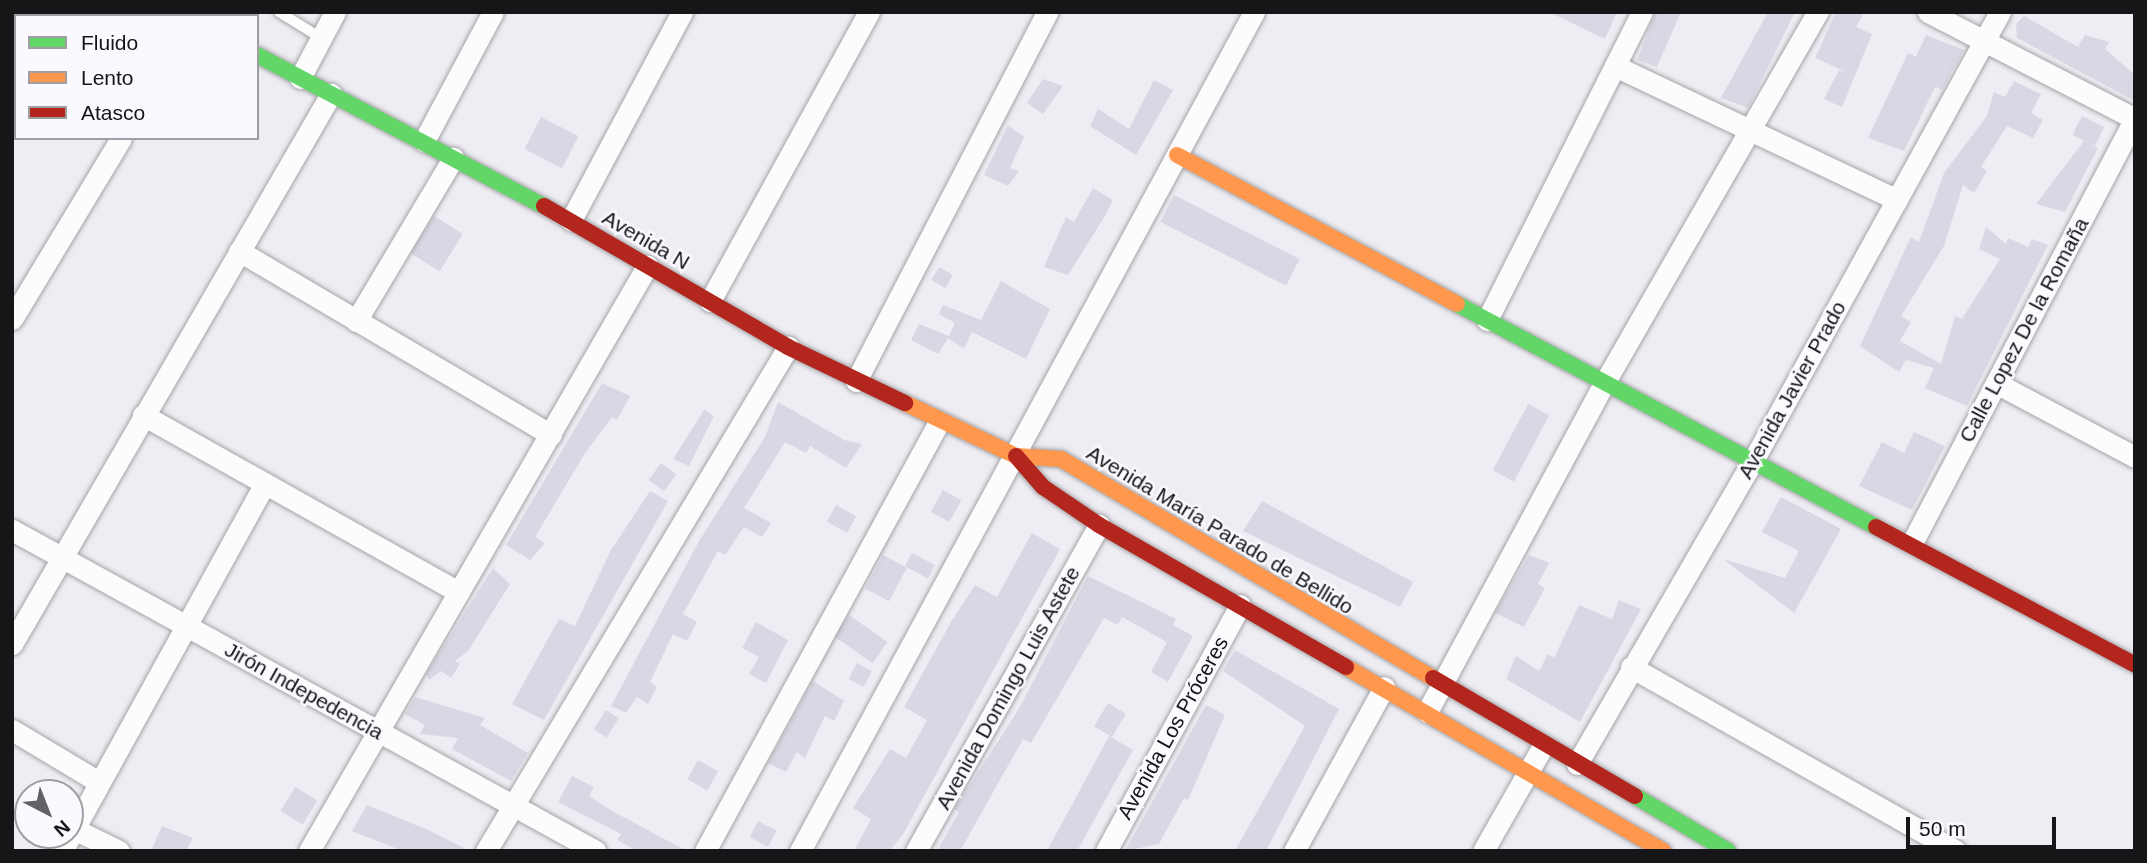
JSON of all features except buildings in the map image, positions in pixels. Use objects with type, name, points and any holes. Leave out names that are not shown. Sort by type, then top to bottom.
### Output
[{"type":"street","points":[[300,78],[335,12]]},
{"type":"street","points":[[424,141],[493,12]]},
{"type":"street","points":[[571,220],[682,12]]},
{"type":"street","points":[[710,301],[869,12]]},
{"type":"street","points":[[856,381],[1047,12]]},
{"type":"street","points":[[800,851],[1254,12]]},
{"type":"street","points":[[1487,320],[1642,12]]},
{"type":"street","points":[[1427,712],[1606,380],[1752,135],[1818,12]]},
{"type":"street","points":[[1928,12],[2135,119]]},
{"type":"street","name":"Avenida Javier Prado","points":[[1577,764],[1755,457],[2000,12]]},
{"type":"street","name":"Avenida N","points":[[259,56],[571,220],[788,347],[939,422],[1016,456]]},
{"type":"street","points":[[1615,66],[1752,135],[1897,200]]},
{"type":"street","points":[[12,644],[59,556],[331,94]]},
{"type":"street","name":"Calle Lopez De la Romaña","points":[[1913,541],[2135,119]]},
{"type":"street","points":[[12,319],[120,140]]},
{"type":"street","points":[[1177,155],[1487,320],[1755,457],[2135,664]]},
{"type":"street","points":[[356,321],[453,158]]},
{"type":"street","points":[[239,251],[551,435]]},
{"type":"street","points":[[309,851],[647,265]]},
{"type":"street","points":[[486,851],[788,347]]},
{"type":"street","points":[[1996,383],[2135,457]]},
{"type":"street","points":[[143,415],[459,592]]},
{"type":"street","points":[[705,851],[939,422]]},
{"type":"street","points":[[1016,456],[1042,487],[1099,525],[1427,712],[1654,848]]},
{"type":"street","name":"Avenida María Parado de Bellido","points":[[1016,456],[1061,459],[1441,687],[1728,851]]},
{"type":"street","points":[[84,810],[265,483]]},
{"type":"street","name":"Avenida Domingo Luis Astete","points":[[916,851],[1099,525]]},
{"type":"street","name":"Jirón Indepedencia","points":[[12,530],[596,851]]},
{"type":"street","name":"Avenida Los Próceres","points":[[1106,851],[1240,605]]},
{"type":"street","points":[[1631,667],[1956,851]]},
{"type":"street","points":[[1294,851],[1384,687]]},
{"type":"street","points":[[12,730],[99,782]]},
{"type":"street","points":[[1483,851],[1543,746]]},
{"type":"street","points":[[84,834],[120,851]]},
{"type":"lane","points":[[279,12],[321,38]]},
{"type":"traffic: fast","points":[[259,56],[544,206]]},
{"type":"traffic: fast","points":[[1457,304],[1876,527]]},
{"type":"traffic: fast","points":[[1635,796],[1728,851]]},
{"type":"traffic: slow","points":[[1177,155],[1457,304]]},
{"type":"traffic: slow","points":[[905,403],[1016,456],[1061,459],[1433,678]]},
{"type":"traffic: slow","points":[[1346,667],[1664,851]]},
{"type":"traffic: jam","points":[[544,206],[788,347],[905,403]]},
{"type":"traffic: jam","points":[[1016,456],[1043,487],[1099,525],[1346,667]]},
{"type":"traffic: jam","points":[[1876,527],[2135,665]]},
{"type":"traffic: jam","points":[[1433,678],[1635,796]]}]
